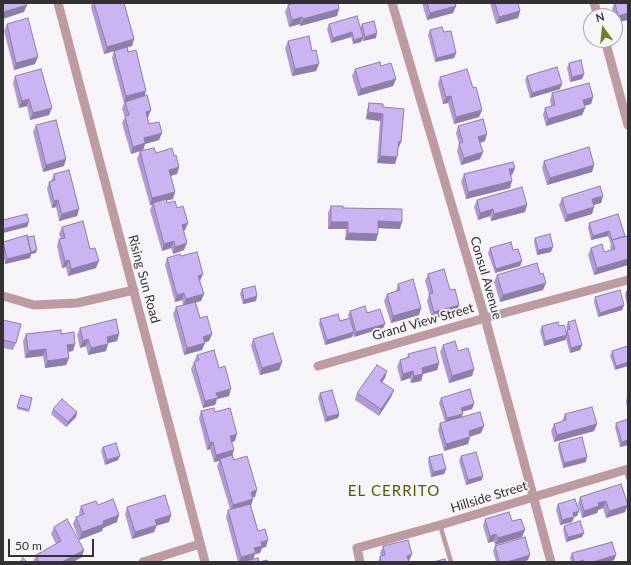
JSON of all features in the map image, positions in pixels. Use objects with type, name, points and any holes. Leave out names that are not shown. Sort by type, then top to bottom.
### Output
[{"type":"street","name":"Rising Sun Road","points":[[58,3],[205,562]]},
{"type":"street","name":"Consul Avenue","points":[[392,3],[485,318],[551,562]]},
{"type":"street","points":[[607,48],[624,97],[628,125]]},
{"type":"street","name":"Grand View Street","points":[[318,366],[485,318],[628,280]]},
{"type":"street","points":[[3,296],[34,305],[77,303],[134,290]]},
{"type":"street","name":"Hillside Street","points":[[360,562],[356,548],[440,525],[533,496],[627,472]]},
{"type":"street","points":[[143,562],[200,544]]},
{"type":"lane","points":[[440,525],[451,562]]},
{"type":"building","points":[[3,3],[26,3],[27,5],[3,12]]},
{"type":"building","points":[[94,3],[124,3],[134,39],[107,47]]},
{"type":"building","points":[[294,3],[338,3],[339,9],[303,19],[302,17],[292,20],[288,5]]},
{"type":"building","points":[[427,3],[455,3],[456,6],[430,13]]},
{"type":"building","points":[[495,3],[518,3],[520,11],[499,17]]},
{"type":"building","points":[[615,3],[628,3],[628,13],[623,14],[623,8],[616,8]]},
{"type":"building","points":[[357,16],[363,37],[354,40],[352,32],[333,38],[329,24]]},
{"type":"building","points":[[28,18],[38,57],[16,63],[7,24]]},
{"type":"building","points":[[374,21],[377,33],[365,37],[362,24]]},
{"type":"building","points":[[442,27],[444,32],[451,31],[456,53],[437,58],[430,30]]},
{"type":"building","points":[[309,36],[312,51],[316,50],[319,64],[295,69],[288,41]]},
{"type":"building","points":[[127,47],[128,52],[136,50],[146,91],[126,96],[114,51]]},
{"type":"building","points":[[581,60],[584,74],[572,77],[569,63]]},
{"type":"building","points":[[380,62],[381,66],[391,63],[396,79],[361,89],[355,69]]},
{"type":"building","points":[[557,67],[562,84],[532,93],[527,76]]},
{"type":"building","points":[[41,69],[52,108],[33,113],[29,99],[22,101],[15,76]]},
{"type":"building","points":[[467,69],[473,88],[476,87],[482,110],[456,117],[451,96],[446,97],[440,77]]},
{"type":"building","points":[[589,83],[593,97],[583,100],[585,108],[548,119],[545,108],[555,105],[552,93]]},
{"type":"building","points":[[147,95],[151,110],[146,112],[149,124],[159,122],[162,133],[144,138],[145,143],[133,147],[125,116],[129,115],[125,102]]},
{"type":"building","points":[[369,103],[383,104],[383,107],[404,109],[401,142],[399,141],[397,157],[380,156],[383,114],[368,112]]},
{"type":"building","points":[[483,119],[487,134],[478,137],[483,152],[464,158],[459,144],[463,142],[458,126]]},
{"type":"building","points":[[56,120],[66,159],[46,165],[36,125]]},
{"type":"building","points":[[589,147],[594,165],[550,178],[544,161]]},
{"type":"building","points":[[154,148],[156,153],[172,148],[174,156],[176,155],[179,167],[169,170],[175,192],[152,198],[140,151]]},
{"type":"building","points":[[513,162],[515,168],[509,169],[512,181],[468,192],[464,174]]},
{"type":"building","points":[[69,170],[79,209],[62,214],[58,200],[54,201],[49,182],[55,180],[54,174]]},
{"type":"building","points":[[600,186],[603,196],[592,199],[594,207],[567,215],[562,198]]},
{"type":"building","points":[[522,187],[527,205],[494,214],[493,209],[480,213],[477,200]]},
{"type":"building","points":[[166,199],[167,203],[175,201],[177,208],[183,206],[188,223],[182,225],[187,243],[175,247],[174,241],[164,244],[153,203]]},
{"type":"building","points":[[331,206],[343,206],[343,208],[402,209],[402,222],[378,221],[378,234],[348,233],[348,222],[331,222]]},
{"type":"building","points":[[27,214],[29,222],[3,229],[3,220]]},
{"type":"building","points":[[618,214],[625,236],[612,240],[609,231],[593,236],[589,223]]},
{"type":"building","points":[[83,221],[90,249],[95,248],[99,261],[71,269],[69,260],[65,261],[59,239],[65,238],[62,227]]},
{"type":"building","points":[[550,234],[553,247],[538,250],[535,238]]},
{"type":"building","points":[[27,235],[31,253],[7,259],[3,242]]},
{"type":"building","points":[[34,236],[37,250],[31,252],[27,237]]},
{"type":"building","points":[[628,236],[628,259],[597,268],[591,248],[602,244],[604,252],[615,249],[612,240]]},
{"type":"building","points":[[511,242],[513,250],[518,249],[522,261],[496,269],[490,248]]},
{"type":"building","points":[[197,252],[203,274],[198,276],[204,294],[186,299],[184,293],[177,295],[167,258],[180,254],[181,256]]},
{"type":"building","points":[[537,263],[540,274],[543,273],[546,283],[503,295],[497,275]]},
{"type":"building","points":[[444,269],[450,290],[455,289],[459,305],[434,312],[429,294],[433,293],[428,274]]},
{"type":"building","points":[[413,279],[421,308],[393,316],[387,294],[400,290],[398,284]]},
{"type":"building","points":[[255,286],[257,296],[244,300],[242,289]]},
{"type":"building","points":[[620,290],[624,305],[600,313],[595,297]]},
{"type":"building","points":[[195,302],[200,318],[207,316],[212,334],[203,337],[205,343],[187,348],[176,307]]},
{"type":"building","points":[[365,306],[367,313],[380,309],[385,324],[356,332],[350,311]]},
{"type":"building","points":[[338,314],[340,321],[350,318],[354,332],[327,340],[320,319]]},
{"type":"building","points":[[116,319],[119,334],[107,337],[108,344],[91,348],[88,339],[83,341],[80,328]]},
{"type":"building","points":[[3,320],[21,324],[16,343],[3,340]]},
{"type":"building","points":[[575,320],[582,345],[571,348],[567,330],[570,329],[568,322]]},
{"type":"building","points":[[558,322],[559,326],[564,325],[567,335],[545,341],[542,326]]},
{"type":"building","points":[[61,330],[61,334],[74,332],[75,344],[67,345],[69,358],[47,361],[46,349],[28,351],[26,334]]},
{"type":"building","points":[[273,333],[282,362],[262,368],[253,339]]},
{"type":"building","points":[[455,341],[458,351],[468,348],[474,369],[452,376],[443,345]]},
{"type":"building","points":[[628,346],[628,362],[616,366],[612,351]]},
{"type":"building","points":[[435,347],[439,363],[422,368],[423,374],[414,376],[413,371],[403,374],[400,360],[409,357],[408,354]]},
{"type":"building","points":[[214,350],[219,368],[225,366],[231,389],[216,393],[218,398],[205,401],[194,362],[199,360],[197,355]]},
{"type":"building","points":[[377,365],[387,371],[380,381],[394,390],[381,409],[357,393]]},
{"type":"building","points":[[470,389],[474,404],[461,408],[463,414],[447,418],[441,398]]},
{"type":"building","points":[[332,390],[339,414],[327,417],[320,393]]},
{"type":"building","points":[[21,395],[32,398],[29,410],[17,407]]},
{"type":"building","points":[[62,399],[77,412],[68,422],[53,409]]},
{"type":"building","points":[[592,407],[597,424],[557,435],[554,424],[566,420],[565,414]]},
{"type":"building","points":[[214,408],[215,412],[230,408],[237,434],[230,436],[234,450],[216,455],[213,442],[210,443],[201,411]]},
{"type":"building","points":[[480,412],[484,426],[469,431],[470,437],[446,444],[440,423]]},
{"type":"building","points":[[628,419],[628,440],[622,442],[616,423]]},
{"type":"building","points":[[582,437],[587,457],[564,463],[559,443]]},
{"type":"building","points":[[116,443],[120,456],[107,460],[103,447]]},
{"type":"building","points":[[476,452],[483,476],[468,480],[461,456]]},
{"type":"building","points":[[442,454],[446,469],[433,472],[429,457]]},
{"type":"building","points":[[232,455],[234,460],[247,456],[257,490],[251,492],[253,499],[233,505],[220,459]]},
{"type":"building","points":[[621,484],[628,505],[609,511],[606,501],[598,503],[599,506],[584,511],[580,497]]},
{"type":"building","points":[[165,495],[171,515],[155,520],[157,525],[135,532],[127,507]]},
{"type":"building","points":[[113,499],[119,515],[103,521],[104,524],[82,532],[76,517],[84,514],[81,506],[96,501],[98,505]]},
{"type":"building","points":[[575,499],[579,511],[573,513],[574,517],[562,520],[558,504]]},
{"type":"building","points":[[250,504],[258,531],[265,529],[268,540],[261,542],[262,546],[254,548],[256,553],[241,557],[228,510]]},
{"type":"building","points":[[509,512],[512,521],[521,519],[525,530],[498,538],[496,534],[490,536],[485,519]]},
{"type":"building","points":[[67,519],[84,550],[62,562],[39,562],[36,555],[61,541],[54,527]]},
{"type":"building","points":[[580,521],[584,533],[568,537],[564,526]]},
{"type":"building","points":[[525,537],[530,555],[507,562],[499,562],[495,546]]},
{"type":"building","points":[[408,540],[412,554],[407,556],[409,562],[381,562],[380,556],[385,555],[383,546]]},
{"type":"building","points":[[612,542],[616,555],[593,562],[584,562],[583,560],[574,562],[572,553]]},
{"type":"building","points":[[23,558],[27,562],[20,562]]},
{"type":"building","points":[[258,558],[259,562],[245,562],[245,561]]},
{"type":"building","points":[[445,559],[446,562],[433,562]]},
{"type":"district","name":"EL CERRITO","points":[[394,491]]}]
